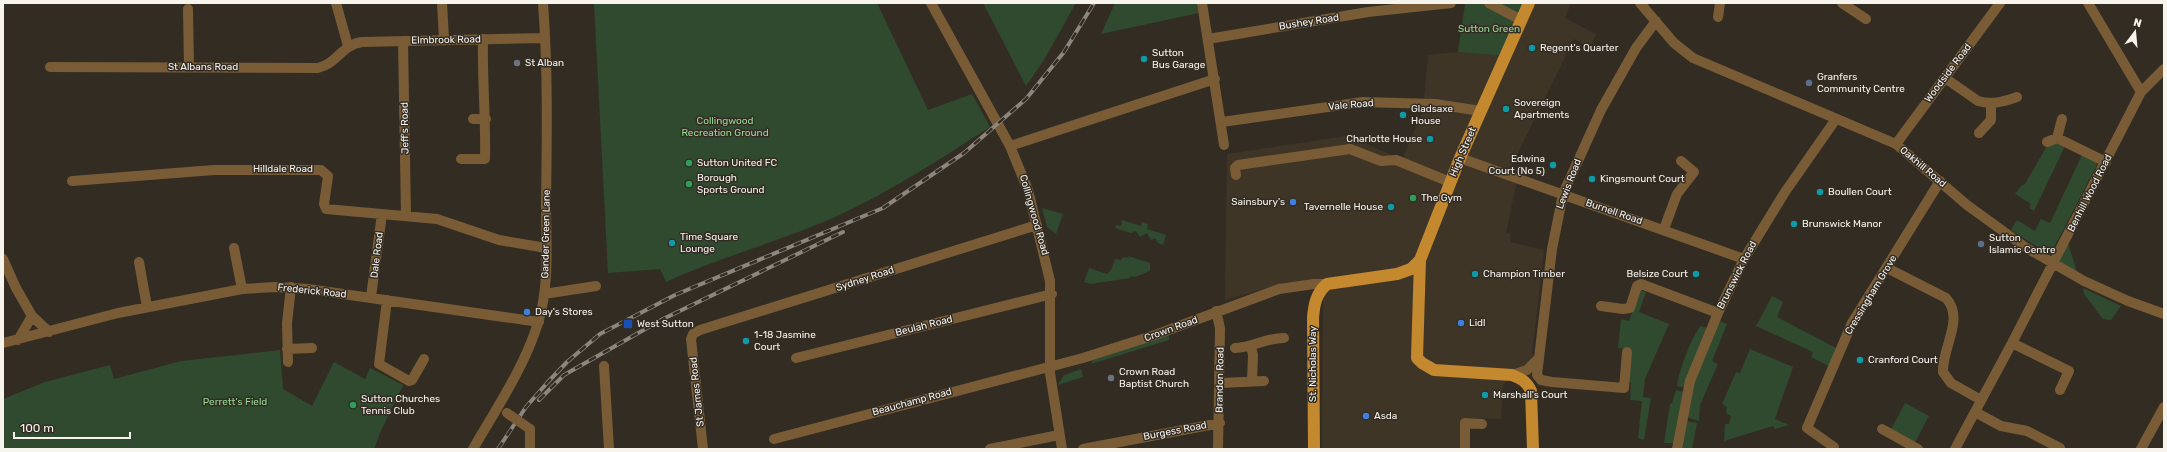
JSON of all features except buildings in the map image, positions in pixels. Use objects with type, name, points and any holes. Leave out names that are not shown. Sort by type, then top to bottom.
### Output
[{"type":"main road","name":"High Street","points":[[1512,375],[1434,370],[1422,363],[1417,358],[1418,295],[1420,260],[1460,158],[1529,3]]},
{"type":"main road","name":"Crown Road","points":[[1327,284],[1398,274],[1411,269],[1420,260]]},
{"type":"main road","points":[[1398,274],[1412,279],[1417,284],[1418,295]]},
{"type":"main road","name":"St. Nicholas Way","points":[[1314,449],[1312,346],[1314,305],[1321,288],[1327,284]]},
{"type":"main road","points":[[1512,375],[1522,379],[1528,384],[1531,391],[1533,449]]},
{"type":"street","points":[[336,3],[348,46]]},
{"type":"street","points":[[442,3],[444,39]]},
{"type":"street","name":"Gander Green Lane","points":[[473,449],[522,363],[539,322],[544,294],[548,91],[543,3]]},
{"type":"street","name":"Collingwood Road","points":[[931,3],[1010,146],[1028,190],[1047,260],[1052,294],[1051,365],[1062,449]]},
{"type":"street","points":[[1202,3],[1222,122],[1224,145]]},
{"type":"street","name":"Bushey Road","points":[[1208,39],[1385,7],[1451,3]]},
{"type":"street","points":[[1489,3],[1521,20]]},
{"type":"street","name":"Oakhill Road","points":[[1640,3],[1674,43],[1692,58],[1896,144],[1996,227],[2053,264],[2108,292],[2164,314]]},
{"type":"street","points":[[1718,17],[1720,3]]},
{"type":"street","points":[[1842,3],[1866,19]]},
{"type":"street","name":"Woodside Road","points":[[1896,144],[2000,3]]},
{"type":"street","points":[[2088,3],[2141,92]]},
{"type":"street","points":[[188,9],[189,67]]},
{"type":"street","name":"Lewis Road","points":[[1626,352],[1624,388],[1565,384],[1541,380],[1537,375],[1552,249],[1563,194],[1601,110],[1636,48],[1656,21]]},
{"type":"street","name":"Elmbrook Road","points":[[348,46],[362,42],[444,39],[545,38]]},
{"type":"street","points":[[461,159],[485,159],[486,119],[485,92],[482,75],[483,39]]},
{"type":"street","name":"Jeff's Road","points":[[403,41],[406,216]]},
{"type":"street","name":"St Albans Road","points":[[50,67],[318,68],[327,66],[348,46]]},
{"type":"street","name":"Benhill Wood Road","points":[[1955,449],[2012,343],[2141,92],[2164,69]]},
{"type":"street","points":[[1944,78],[1978,101],[1991,103],[2005,102],[2016,93],[2015,107]]},
{"type":"street","points":[[1010,146],[1215,79]]},
{"type":"street","name":"Vale Road","points":[[1222,122],[1363,102],[1435,104],[1481,111]]},
{"type":"street","points":[[1980,133],[1991,120],[1991,103]]},
{"type":"street","points":[[473,119],[486,119]]},
{"type":"street","name":"Brunswick Road","points":[[1678,447],[1687,390],[1718,313],[1744,259],[1785,192],[1836,119]]},
{"type":"street","points":[[2057,138],[2062,119]]},
{"type":"street","points":[[2057,138],[2106,162]]},
{"type":"street","points":[[2048,142],[2057,138]]},
{"type":"street","points":[[1236,175],[1235,168],[1238,165],[1350,149],[1381,162],[1396,160],[1450,182]]},
{"type":"street","name":"Burnell Road","points":[[1460,158],[1664,229],[1744,259]]},
{"type":"street","points":[[1664,229],[1677,194],[1694,172],[1680,161]]},
{"type":"street","name":"Hilldale Road","points":[[72,181],[214,170],[321,170],[328,176],[324,204],[326,209],[449,221],[499,240],[546,248]]},
{"type":"street","name":"Cressingham Grove","points":[[1834,447],[1807,428],[1852,323],[1940,181]]},
{"type":"street","name":"Dale Road","points":[[371,297],[382,214]]},
{"type":"street","name":"Sydney Road","points":[[693,334],[714,326],[1037,225]]},
{"type":"street","points":[[234,248],[242,289]]},
{"type":"street","points":[[3,259],[16,288],[32,316],[49,332]]},
{"type":"street","points":[[139,262],[147,308]]},
{"type":"street","points":[[1887,268],[1946,298],[1951,304],[1954,316],[1943,372],[1951,383],[1981,400]]},
{"type":"street","name":"Crown Road","points":[[1051,365],[1084,358],[1121,346],[1264,293],[1290,287],[1327,284]]},
{"type":"street","points":[[1601,306],[1623,309],[1630,308],[1637,286],[1641,284],[1718,313]]},
{"type":"street","points":[[544,294],[596,286]]},
{"type":"street","points":[[288,362],[287,323],[291,287]]},
{"type":"street","name":"Frederick Road","points":[[3,344],[98,318],[242,289],[291,287],[371,297],[539,322]]},
{"type":"street","name":"Crown Road","points":[[1290,287],[1306,289],[1312,295],[1314,305]]},
{"type":"street","name":"Beulah Road","points":[[796,358],[1052,294]]},
{"type":"street","points":[[387,300],[379,364],[409,381],[412,380],[424,359]]},
{"type":"street","name":"Brandon Road","points":[[1216,311],[1220,328],[1221,382],[1218,449]]},
{"type":"street","points":[[18,340],[32,316]]},
{"type":"street","name":"St James Road","points":[[693,334],[691,339],[703,449]]},
{"type":"street","points":[[1235,348],[1251,346],[1270,338],[1284,338]]},
{"type":"street","points":[[2012,343],[2069,371],[2060,390]]},
{"type":"street","points":[[1251,346],[1253,355],[1252,381]]},
{"type":"street","points":[[287,349],[312,348]]},
{"type":"street","points":[[1512,375],[1527,370],[1538,359]]},
{"type":"street","name":"Beauchamp Road","points":[[774,439],[1051,365]]},
{"type":"street","points":[[604,366],[609,449]]},
{"type":"street","points":[[1221,382],[1264,381]]},
{"type":"street","points":[[497,407],[530,430],[530,449]]},
{"type":"street","points":[[2141,449],[2164,407]]},
{"type":"street","points":[[1975,412],[2002,426],[2027,431],[2060,448]]},
{"type":"street","name":"Burgess Road","points":[[1083,449],[1220,422]]},
{"type":"street","points":[[1465,449],[1465,424],[1482,424]]},
{"type":"street","points":[[1882,429],[1918,449]]},
{"type":"street","points":[[990,449],[1059,435]]},
{"type":"shaded area","points":[[1534,3],[1571,3],[1565,18],[1596,34],[1590,48],[1574,39],[1507,175],[1517,180],[1506,233],[1511,234],[1510,242],[1544,250],[1532,354],[1538,359],[1512,375],[1503,385],[1501,419],[1467,418],[1465,449],[1322,449],[1323,300],[1330,278],[1284,283],[1225,300],[1227,154],[1347,136],[1394,156],[1395,154],[1403,157],[1423,111],[1428,55],[1458,52],[1505,56]]},
{"type":"green space","name":"Collingwood Recreation Ground","points":[[594,3],[877,3],[928,110],[972,94],[990,127],[932,164],[874,198],[812,227],[707,265],[666,282],[660,269],[608,273]]},
{"type":"green space","points":[[983,3],[1076,3],[1044,60],[1026,86]]},
{"type":"green space","points":[[1115,3],[1198,3],[1199,13],[1101,34]]},
{"type":"green space","name":"Sutton Green","points":[[1530,3],[1505,56],[1458,52],[1465,4]]},
{"type":"green space","points":[[2057,142],[2065,146],[2034,211],[2029,208],[2031,204],[2015,194],[2021,186],[2025,184],[2048,144]]},
{"type":"green space","points":[[2082,155],[2096,162],[2097,165],[2050,255],[2011,230],[2017,220],[2035,231],[2041,219],[2050,223]]},
{"type":"green space","points":[[1042,208],[1063,214],[1056,234],[1047,227]]},
{"type":"green space","points":[[1122,220],[1141,226],[1142,222],[1148,224],[1147,229],[1166,235],[1163,245],[1158,243],[1155,238],[1151,240],[1147,233],[1140,237],[1136,231],[1131,233],[1115,228],[1116,225],[1121,226]]},
{"type":"green space","points":[[2068,243],[2077,272],[2059,262]]},
{"type":"green space","points":[[1128,256],[1150,263],[1150,271],[1135,277],[1131,276],[1130,278],[1091,284],[1084,282],[1089,268],[1107,274],[1111,270],[1115,259],[1121,260],[1123,257],[1129,258]]},
{"type":"green space","points":[[2083,288],[2121,306],[2111,320],[2103,319],[2084,294]]},
{"type":"green space","points":[[1640,290],[1646,292],[1639,312],[1669,324],[1645,379],[1643,397],[1651,398],[1644,440],[1638,438],[1642,401],[1630,400],[1631,383],[1627,378],[1629,350],[1618,348],[1621,319],[1629,321]]},
{"type":"green space","points":[[1772,296],[1783,302],[1777,317],[1838,349],[1831,367],[1811,357],[1813,352],[1756,326]]},
{"type":"green space","points":[[1717,320],[1727,324],[1712,361],[1718,364],[1700,405],[1699,421],[1686,417],[1689,391]]},
{"type":"green space","points":[[1701,326],[1710,329],[1685,388],[1677,386],[1686,354],[1697,330]]},
{"type":"green space","points":[[1169,335],[1169,340],[1091,364],[1093,360]]},
{"type":"green space","points":[[1750,349],[1793,367],[1775,419],[1789,425],[1775,429],[1773,426],[1724,441],[1725,424],[1729,424],[1731,416],[1726,413],[1727,407],[1722,404],[1736,372],[1740,373]]},
{"type":"green space","name":"Perrett's Field","points":[[280,350],[283,389],[312,406],[334,362],[365,379],[370,368],[403,385],[374,449],[3,449],[3,399],[45,382],[110,365],[114,379],[181,361]]},
{"type":"green space","points":[[1081,369],[1083,377],[1058,385],[1064,375]]},
{"type":"green space","points":[[1676,390],[1685,392],[1676,443],[1664,443],[1670,404],[1672,403]]},
{"type":"green space","points":[[1905,403],[1929,416],[1913,446],[1889,433]]},
{"type":"green space","points":[[1686,421],[1697,423],[1692,449],[1681,449]]},
{"type":"railway","points":[[498,449],[526,407],[547,383],[567,362],[600,334],[675,295],[883,208],[964,153],[1026,99],[1064,52],[1094,3]]},
{"type":"railway","points":[[539,400],[564,375],[663,319],[843,232]]},
{"type":"place","name":"Regent's Quarter","points":[[1532,48]]},
{"type":"place","name":"Sutton Bus Garage","points":[[1144,59]]},
{"type":"place","name":"St Alban","points":[[517,63]]},
{"type":"place","name":"Granfers Community Centre","points":[[1809,83]]},
{"type":"place","name":"Sovereign Apartments","points":[[1506,109]]},
{"type":"place","name":"Gladsaxe House","points":[[1403,115]]},
{"type":"place","name":"Charlotte House","points":[[1430,139]]},
{"type":"place","name":"Sutton United FC","points":[[689,163]]},
{"type":"place","name":"Edwina Court (No 5)","points":[[1553,165]]},
{"type":"place","name":"Kingsmount Court","points":[[1592,179]]},
{"type":"place","name":"Borough Sports Ground","points":[[689,184]]},
{"type":"place","name":"Boullen Court","points":[[1820,192]]},
{"type":"place","name":"The Gym","points":[[1413,198]]},
{"type":"place","name":"Sainsbury's","points":[[1293,202]]},
{"type":"place","name":"Tavernelle House","points":[[1391,207]]},
{"type":"place","name":"Brunswick Manor","points":[[1794,224]]},
{"type":"place","name":"Time Square Lounge","points":[[672,243]]},
{"type":"place","name":"Sutton Islamic Centre","points":[[1981,244]]},
{"type":"place","name":"Champion Timber","points":[[1475,274]]},
{"type":"place","name":"Belsize Court","points":[[1696,274]]},
{"type":"place","name":"Day's Stores","points":[[527,312]]},
{"type":"place","name":"Lidl","points":[[1461,323]]},
{"type":"place","name":"West Sutton","points":[[628,324]]},
{"type":"place","name":"1-18 Jasmine Court","points":[[746,341]]},
{"type":"place","name":"Cranford Court","points":[[1860,360]]},
{"type":"place","name":"Crown Road Baptist Church","points":[[1111,378]]},
{"type":"place","name":"Marshall's Court","points":[[1485,395]]},
{"type":"place","name":"Sutton Churches Tennis Club","points":[[353,405]]},
{"type":"place","name":"Asda","points":[[1366,416]]}]
